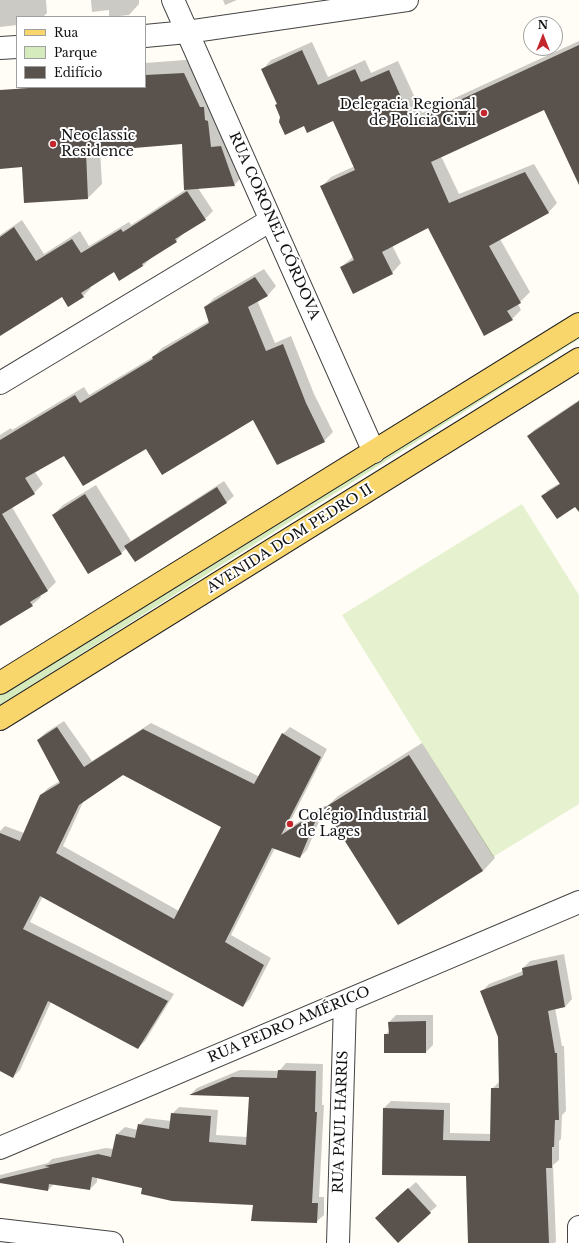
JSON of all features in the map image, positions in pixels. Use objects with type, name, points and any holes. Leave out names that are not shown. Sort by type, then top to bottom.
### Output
[{"type":"main road","points":[[0,683],[579,324]]},
{"type":"main road","name":"AVENIDA DOM PEDRO II","points":[[0,719],[579,358]]},
{"type":"street","name":"RUA CORONEL CÓRDOVA","points":[[173,0],[374,452]]},
{"type":"street","points":[[146,36],[187,32],[407,0]]},
{"type":"street","points":[[0,48],[16,47]]},
{"type":"street","points":[[0,383],[271,220]]},
{"type":"street","name":"RUA PEDRO AMÉRICO","points":[[0,1148],[579,902]]},
{"type":"street","name":"RUA PAUL HARRIS","points":[[338,1243],[345,1002]]},
{"type":"street","points":[[578,1243],[579,1227]]},
{"type":"street","points":[[0,1230],[103,1242]]},
{"type":"green space","points":[[579,329],[579,339],[0,705],[0,692]]},
{"type":"green space","points":[[522,504],[579,595],[579,804],[493,857],[342,615]]},
{"type":"building","points":[[579,45],[579,185],[544,110],[431,162],[449,203],[525,172],[549,213],[489,246],[521,303],[507,311],[513,320],[484,336],[428,228],[382,252],[393,274],[353,294],[340,267],[354,260],[320,186],[355,170],[333,121],[307,133],[304,126],[285,135],[279,122],[280,117],[275,105],[277,104],[261,69],[302,50],[318,85],[355,69],[361,82],[389,70],[412,122],[555,56],[563,56],[563,52]]},
{"type":"building","points":[[184,73],[200,107],[204,107],[205,120],[208,121],[211,147],[221,146],[235,186],[184,190],[182,144],[86,152],[88,199],[24,203],[22,167],[0,169],[0,90],[29,88],[146,88],[146,75]]},
{"type":"building","points":[[187,191],[206,220],[175,239],[177,242],[142,264],[143,266],[119,281],[114,272],[81,293],[84,297],[68,307],[62,297],[0,336],[0,237],[14,227],[36,261],[72,239],[81,253],[121,229],[123,232]]},
{"type":"building","points":[[255,277],[268,296],[248,307],[266,351],[283,344],[306,403],[325,442],[277,465],[253,420],[162,475],[146,449],[83,486],[64,456],[25,478],[35,494],[2,514],[48,591],[30,602],[33,606],[0,626],[0,440],[75,395],[80,403],[153,359],[152,357],[209,323],[204,307]]},
{"type":"building","points":[[579,401],[579,512],[575,507],[557,519],[541,496],[560,484],[527,436]]},
{"type":"building","points":[[217,487],[227,503],[135,562],[124,546]]},
{"type":"building","points":[[85,494],[122,554],[88,574],[52,515]]},
{"type":"building","points":[[57,727],[84,767],[143,729],[254,784],[282,733],[321,757],[281,835],[320,810],[300,858],[272,848],[225,942],[264,965],[243,1007],[40,896],[23,929],[168,1001],[138,1049],[48,1001],[13,1078],[0,1071],[0,833],[20,841],[40,795],[60,783],[37,740]],"holes":[[[123,775],[221,827],[174,919],[56,853],[79,805]]]},
{"type":"building","points":[[409,755],[483,871],[398,925],[324,808]]},
{"type":"building","points":[[557,960],[565,1007],[548,1011],[555,1053],[557,1053],[559,1120],[555,1120],[554,1147],[552,1147],[552,1168],[546,1168],[549,1243],[468,1243],[466,1176],[382,1175],[383,1108],[444,1110],[443,1140],[490,1141],[491,1088],[499,1088],[498,1037],[480,991],[523,975],[522,968]]},
{"type":"building","points":[[426,1021],[426,1053],[384,1053],[384,1034],[389,1034],[388,1022]]},
{"type":"building","points":[[278,1070],[316,1071],[315,1112],[317,1112],[312,1203],[318,1203],[317,1223],[251,1221],[253,1205],[172,1201],[141,1194],[142,1188],[92,1177],[90,1190],[49,1184],[48,1191],[0,1183],[0,1179],[50,1167],[44,1166],[98,1154],[111,1157],[116,1134],[135,1138],[138,1124],[169,1129],[171,1113],[211,1116],[209,1142],[246,1145],[249,1097],[189,1095],[232,1077],[277,1078]]},
{"type":"building","points":[[408,1188],[431,1213],[398,1243],[375,1218]]},
{"type":"place","name":"Delegacia Regional de Polícia Civil","points":[[484,113]]},
{"type":"place","name":"Neoclassic Residence","points":[[53,144]]},
{"type":"place","name":"Colégio Industrial de Lages","points":[[290,824]]}]
